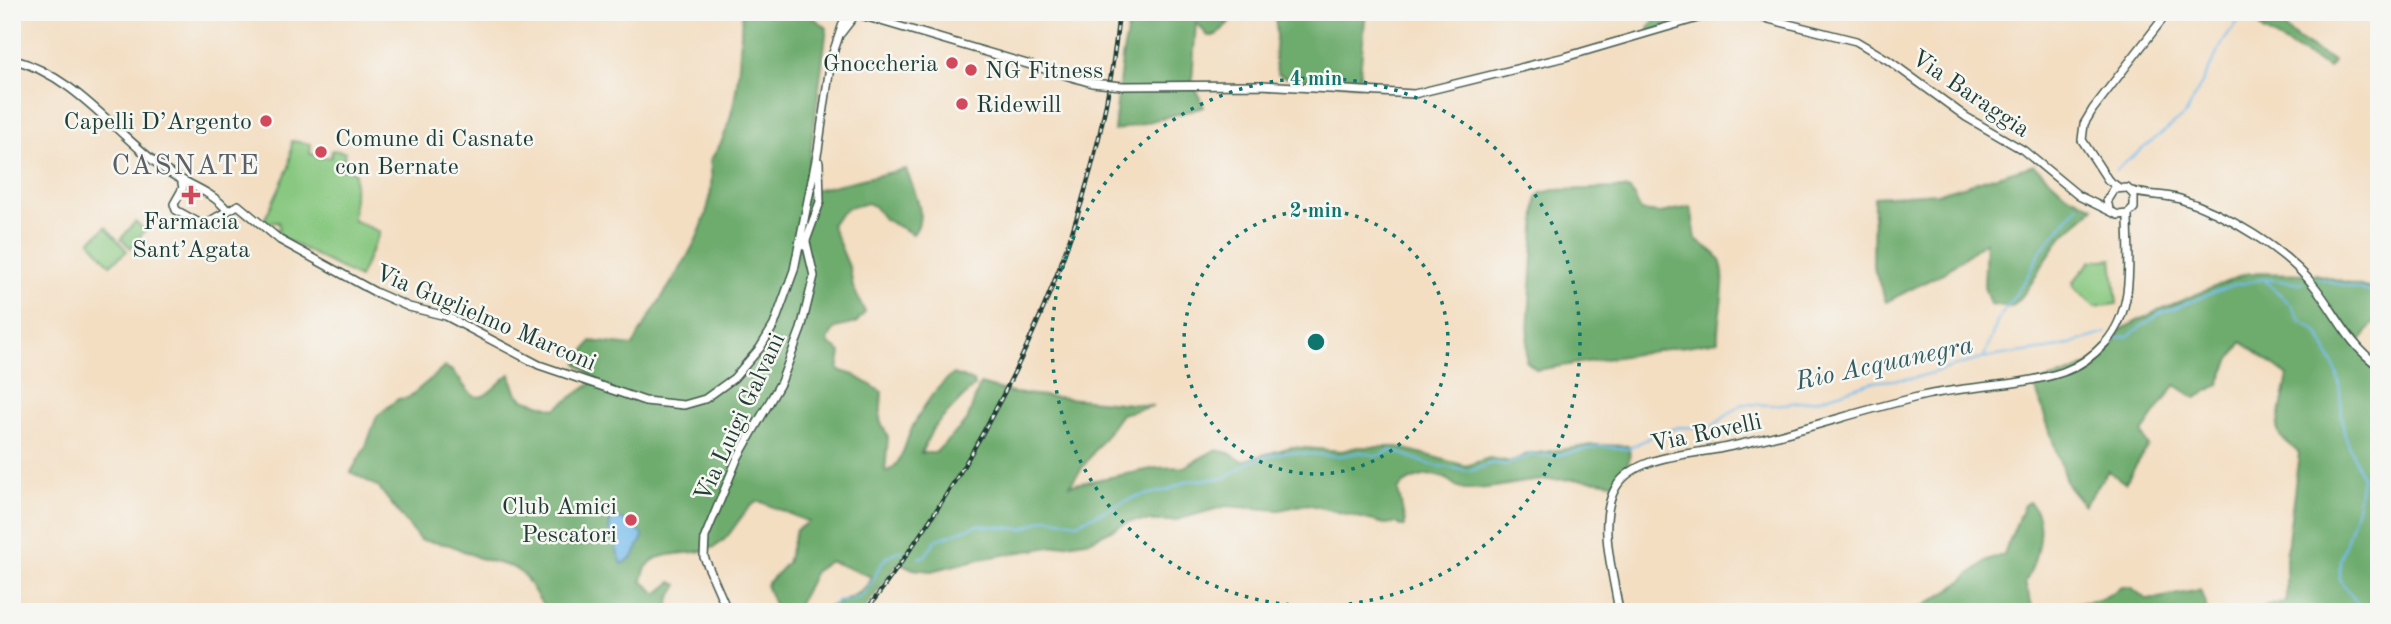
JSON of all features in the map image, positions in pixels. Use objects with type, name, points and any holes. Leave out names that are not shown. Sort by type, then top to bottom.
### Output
[{"type":"street","points":[[867,12],[875,18]]},
{"type":"street","name":"Via Baraggia","points":[[853,13],[1091,83],[1122,86],[1261,85],[1413,94],[1552,60],[1701,17],[1741,12],[1856,41],[1888,60],[1966,117],[2023,150],[2070,190],[2109,209]]},
{"type":"street","points":[[797,259],[818,150],[831,59],[836,40],[853,13]]},
{"type":"street","points":[[2166,15],[2093,108],[2084,124],[2082,140],[2108,180],[2118,187],[2190,203],[2270,246],[2315,287],[2347,337],[2379,366]]},
{"type":"street","points":[[12,59],[40,68],[70,85],[182,183],[208,193],[227,210]]},
{"type":"street","points":[[797,259],[818,208],[818,150]]},
{"type":"street","points":[[2108,180],[2109,209],[2118,215],[2163,196]]},
{"type":"street","name":"Via Guglielmo Marconi","points":[[182,183],[183,188],[174,204],[176,210],[203,225],[236,205],[281,240],[393,302],[446,316],[539,365],[645,401],[673,404],[705,399],[743,370],[774,325],[797,259]]},
{"type":"street","points":[[2091,201],[2102,200],[2118,187]]},
{"type":"street","points":[[2131,191],[2136,199],[2131,211]]},
{"type":"street","points":[[810,195],[817,193],[820,196]]},
{"type":"street","points":[[808,205],[818,208]]},
{"type":"street","name":"Via Rovelli","points":[[1619,612],[1608,514],[1618,484],[1634,470],[1652,462],[1769,438],[1923,396],[2045,376],[2078,365],[2108,340],[2120,317],[2128,284],[2131,211]]},
{"type":"street","name":"Via Rovelli","points":[[2118,215],[2128,239]]},
{"type":"street","name":"Via Luigi Galvani","points":[[726,608],[704,557],[705,537],[738,457],[781,382],[801,329],[814,276],[806,242]]},
{"type":"green space","points":[[742,12],[806,12],[827,28],[805,192],[906,169],[916,194],[920,219],[913,234],[884,219],[874,206],[868,203],[847,208],[831,224],[850,269],[853,287],[865,312],[856,323],[835,328],[828,340],[829,344],[841,352],[838,370],[854,375],[882,392],[880,420],[888,437],[885,472],[900,459],[910,432],[925,405],[954,374],[973,381],[974,386],[933,428],[921,453],[935,453],[967,421],[980,384],[1013,393],[1153,406],[1121,414],[1070,485],[1157,468],[1184,467],[1215,450],[1229,453],[1242,461],[1291,447],[1342,451],[1357,447],[1398,447],[1466,466],[1489,458],[1511,462],[1525,455],[1593,445],[1628,446],[1629,455],[1624,472],[1613,483],[1547,480],[1473,489],[1461,488],[1445,478],[1430,475],[1406,483],[1398,490],[1405,526],[1397,523],[1385,524],[1307,504],[1279,510],[1226,506],[1173,521],[1130,521],[1091,540],[980,559],[931,571],[913,569],[899,562],[862,612],[820,612],[862,590],[872,577],[830,561],[815,571],[795,612],[777,612],[766,585],[787,563],[796,530],[809,522],[759,501],[747,510],[727,537],[714,547],[704,551],[660,557],[645,569],[642,581],[657,594],[672,582],[678,585],[669,600],[670,612],[547,612],[524,575],[512,567],[479,558],[450,545],[420,540],[378,487],[351,472],[366,446],[377,416],[398,399],[408,398],[445,367],[477,397],[486,394],[510,374],[516,392],[523,399],[555,409],[596,380],[577,363],[591,341],[633,346],[686,258],[707,211],[711,186],[710,160],[727,128],[736,89]]},
{"type":"green space","points":[[1131,12],[1239,12],[1216,36],[1208,36],[1196,22],[1192,81],[1204,107],[1114,131],[1122,58]]},
{"type":"green space","points":[[1273,12],[1369,12],[1365,19],[1359,85],[1278,74]]},
{"type":"green space","points":[[1663,12],[1694,12],[1648,35],[1650,25]]},
{"type":"green space","points":[[2265,12],[2279,12],[2285,27],[2292,34],[2333,61],[2329,68],[2263,31],[2258,23]]},
{"type":"green space","points":[[292,141],[311,144],[310,154],[317,155],[317,158],[331,157],[332,150],[345,152],[342,169],[355,172],[353,220],[380,232],[359,278],[283,238],[274,230],[280,229],[278,222],[263,223],[289,167]]},
{"type":"green space","points":[[2034,165],[2066,194],[2094,207],[2061,238],[2019,300],[2011,307],[1990,304],[1984,287],[1986,241],[1945,272],[1886,302],[1873,266],[1874,197],[1939,193]]},
{"type":"green space","points":[[1554,190],[1630,190],[1641,211],[1660,213],[1691,207],[1696,239],[1716,254],[1722,265],[1718,341],[1537,370],[1526,361],[1537,198],[1541,193]]},
{"type":"green space","points":[[135,222],[145,230],[131,248],[121,239]]},
{"type":"green space","points":[[106,227],[127,251],[110,265],[90,241]]},
{"type":"green space","points":[[2112,259],[2117,304],[2095,307],[2075,289],[2073,282],[2091,261]]},
{"type":"green space","points":[[2248,273],[2315,274],[2379,291],[2379,314],[2360,343],[2379,377],[2379,440],[2370,495],[2371,573],[2379,593],[2379,612],[2243,612],[2286,602],[2286,557],[2299,453],[2280,436],[2277,428],[2288,376],[2242,342],[2229,361],[2219,384],[2196,398],[2175,385],[2142,433],[2148,446],[2125,483],[2108,471],[2084,505],[2067,484],[2034,383],[2060,377],[2084,367],[2106,352],[2120,330],[2159,310]]},
{"type":"green space","points":[[2029,502],[2035,510],[2039,530],[2036,553],[2025,583],[2033,609],[2100,600],[2122,587],[2130,587],[2148,600],[2200,590],[2208,612],[1914,612],[1953,588],[1985,562],[2004,554],[2024,505]]},
{"type":"water","points":[[611,517],[623,520],[642,533],[643,537],[633,557],[622,564],[609,530]]},
{"type":"waterway","points":[[2116,170],[2186,114],[2223,42],[2245,12]]},
{"type":"waterway","points":[[1984,357],[1998,320],[2026,279],[2042,249],[2079,205]]},
{"type":"waterway","name":"Rio Acquanegra","points":[[2318,278],[2379,294]]},
{"type":"waterway","name":"Rio Acquanegra","points":[[2264,279],[2291,305],[2301,321],[2317,331],[2338,375],[2344,433],[2362,477],[2358,504],[2340,561],[2340,580],[2364,612]]},
{"type":"waterway","name":"Rio Acquanegra","points":[[2115,338],[2128,336],[2159,314],[2233,285],[2264,279],[2303,283]]},
{"type":"waterway","name":"Rio Acquanegra","points":[[919,558],[925,556],[936,540],[978,525],[1023,529],[1047,518],[1077,523],[1135,497],[1168,490],[1187,481],[1225,478],[1251,461],[1283,452],[1339,456],[1361,452],[1377,456],[1392,450],[1431,465],[1471,471],[1492,463],[1506,465],[1531,455],[1554,456],[1601,446],[1628,449],[1656,434],[1679,427],[1710,428],[1742,404],[1774,405],[1817,400],[1872,382],[1914,378],[1988,357],[2060,347],[2106,333]]},
{"type":"waterway","name":"Rio Acquanegra","points":[[826,612],[838,601],[852,600],[862,595],[884,560],[903,551]]},
{"type":"railway","points":[[865,612],[958,475],[999,404],[1034,329],[1065,253],[1090,174],[1108,94],[1119,12]]},
{"type":"place","name":"Gnoccheria","points":[[952,63]]},
{"type":"place","name":"NG Fitness","points":[[971,70]]},
{"type":"place","name":"Ridewill","points":[[962,104]]},
{"type":"place","name":"Capelli D’Argento","points":[[266,121]]},
{"type":"place","name":"Comune di Casnate con Bernate","points":[[321,152]]},
{"type":"place","name":"Farmacia Sant’Agata","points":[[191,195]]},
{"type":"place","name":"Club Amici Pescatori","points":[[631,520]]},
{"type":"district","name":"CASNATE","points":[[186,164]]}]
